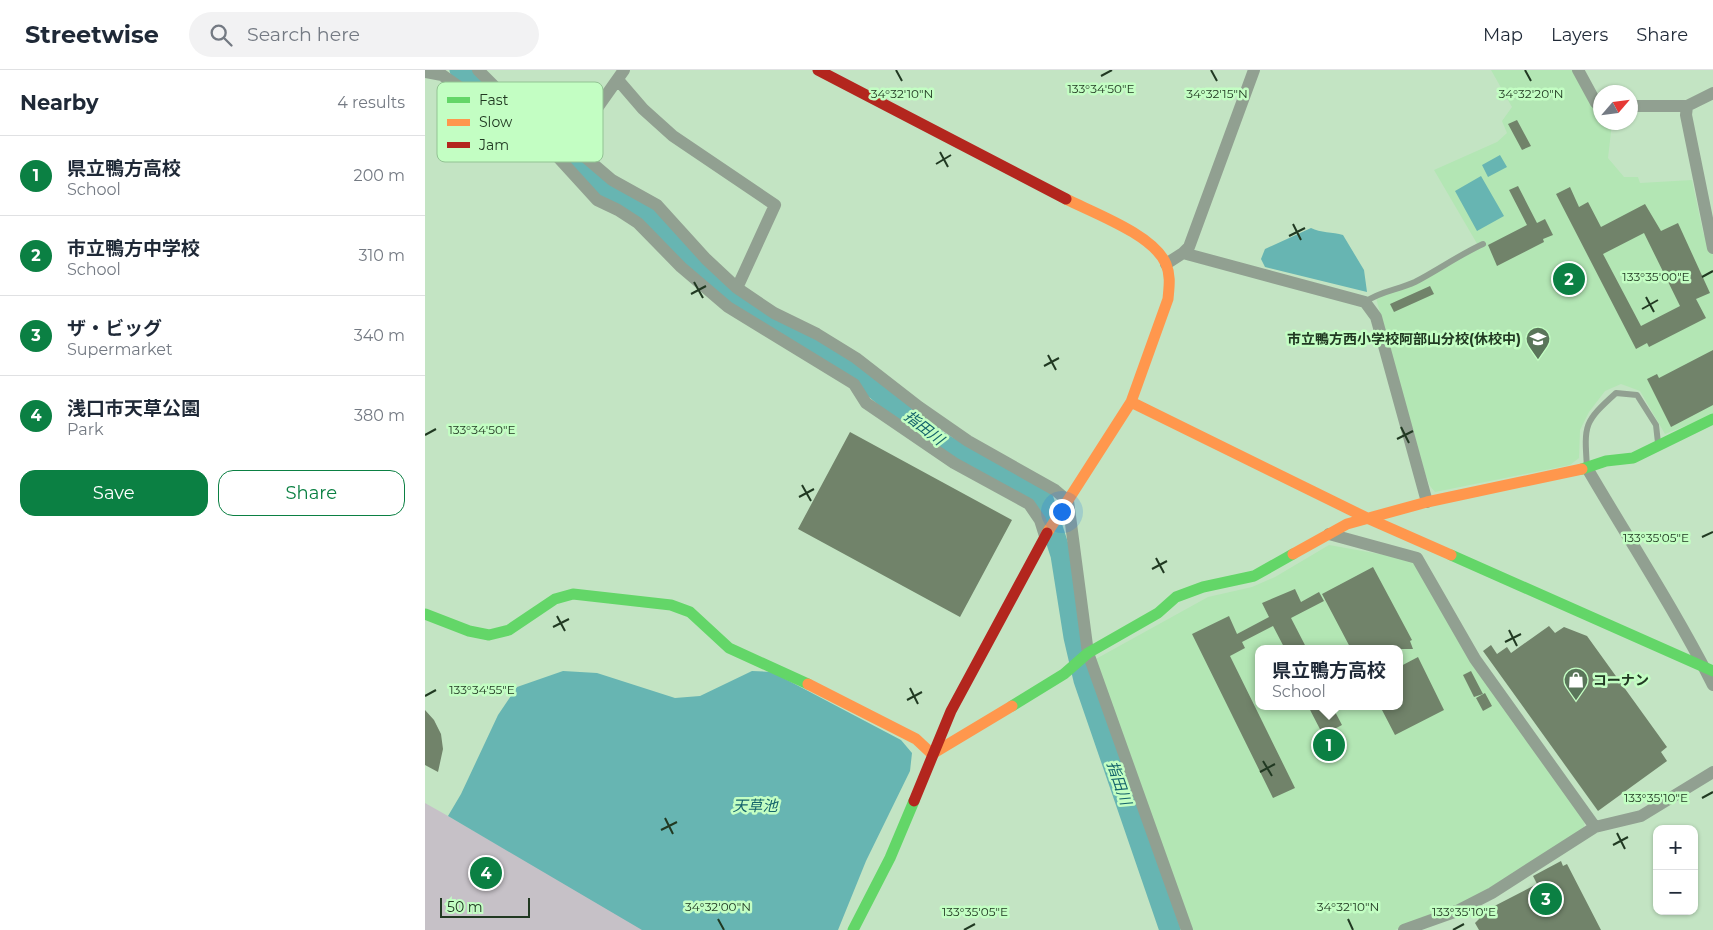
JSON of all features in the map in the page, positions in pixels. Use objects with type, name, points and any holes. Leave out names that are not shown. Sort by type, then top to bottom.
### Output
[{"type":"street","points":[[477,70],[490,82]]},
{"type":"street","points":[[818,70],[1143,239],[1157,250],[1166,264],[1171,281],[1168,299],[1131,402],[1045,536],[951,711],[890,858],[853,930]]},
{"type":"street","points":[[1166,264],[1189,247],[1254,70]]},
{"type":"street","points":[[1578,70],[1593,98]]},
{"type":"street","points":[[425,72],[442,72],[454,82]]},
{"type":"street","points":[[603,100],[621,75],[643,109],[673,136],[775,205],[737,288]]},
{"type":"street","points":[[1638,106],[1687,106],[1713,92]]},
{"type":"street","points":[[1687,106],[1687,115],[1711,228],[1713,248]]},
{"type":"street","points":[[562,162],[597,200],[638,222],[681,267],[728,307],[854,384],[867,404],[955,462],[1029,504],[1041,520],[1045,536]]},
{"type":"street","points":[[592,162],[612,180],[657,206],[706,259],[737,288],[774,312],[817,334],[856,358],[968,441],[1055,490],[1068,502],[1088,653],[1187,930]]},
{"type":"street","points":[[1183,253],[1365,302],[1376,317],[1427,502]]},
{"type":"street","points":[[1131,402],[1367,518],[1709,669]]},
{"type":"street","points":[[932,754],[1064,674],[1088,653],[1158,613],[1176,597],[1203,587],[1254,576],[1347,524],[1427,502],[1587,468],[1606,462],[1633,458],[1713,419]]},
{"type":"street","points":[[1587,468],[1627,537],[1649,569],[1709,669],[1713,685]]},
{"type":"street","points":[[1329,534],[1417,558],[1475,659],[1595,827]]},
{"type":"street","points":[[425,614],[469,631],[489,635],[509,630],[555,599],[573,594],[671,605],[690,612],[729,648],[785,672],[916,739],[932,754]]},
{"type":"street","points":[[1404,930],[1457,911],[1492,892],[1595,827],[1641,816],[1713,772]]},
{"type":"lane","points":[[1365,302],[1377,294],[1402,288],[1415,282],[1455,257],[1483,244]]},
{"type":"lane","points":[[1587,468],[1585,432],[1593,414],[1616,393],[1637,395],[1656,425],[1659,445]]},
{"type":"shaded area","points":[[1491,70],[1574,70],[1593,105],[1593,130],[1611,130],[1608,158],[1624,177],[1638,177],[1640,183],[1692,180],[1703,232],[1713,255],[1713,415],[1665,434],[1640,391],[1621,384],[1605,391],[1589,412],[1580,430],[1579,458],[1570,465],[1435,492],[1430,486],[1425,473],[1376,298],[1479,247],[1434,170],[1497,142],[1507,133],[1502,121],[1512,107]]},
{"type":"shaded area","points":[[1329,545],[1413,560],[1585,818],[1584,828],[1472,899],[1395,930],[1191,930],[1094,660],[1208,597],[1252,587],[1275,577]]},
{"type":"shaded area","points":[[425,803],[448,816],[646,930],[425,930]]},
{"type":"water","points":[[1500,155],[1507,167],[1488,177],[1482,165]]},
{"type":"water","points":[[1481,176],[1504,216],[1477,231],[1455,191]]},
{"type":"water","points":[[1311,228],[1343,235],[1364,270],[1367,292],[1265,267],[1261,259],[1265,249]]},
{"type":"water","name":"天草池","points":[[563,671],[597,673],[675,698],[700,696],[752,671],[772,672],[901,740],[912,753],[910,771],[866,861],[838,930],[642,930],[448,816],[461,794],[498,715],[517,687]]},
{"type":"building","points":[[1517,120],[1531,146],[1522,150],[1508,124]]},
{"type":"building","points":[[1518,186],[1537,223],[1545,219],[1553,235],[1543,239],[1544,242],[1497,266],[1488,245],[1527,225],[1509,190]]},
{"type":"building","points":[[1570,187],[1579,207],[1588,202],[1601,227],[1645,204],[1661,231],[1678,223],[1710,293],[1696,299],[1706,318],[1649,347],[1647,343],[1636,349],[1556,194]],"holes":[[[1644,233],[1680,306],[1641,326],[1603,254]]]},
{"type":"building","points":[[1430,286],[1434,294],[1394,312],[1390,304]]},
{"type":"building","points":[[1713,350],[1713,405],[1671,427],[1647,379],[1657,374],[1659,378]]},
{"type":"building","points":[[850,432],[1012,520],[960,617],[798,529]]},
{"type":"building","points":[[1373,567],[1412,640],[1410,641],[1413,649],[1403,649],[1403,645],[1349,645],[1322,594]]},
{"type":"building","points":[[1295,589],[1301,602],[1319,592],[1324,601],[1291,618],[1305,645],[1283,645],[1273,626],[1242,642],[1245,648],[1230,656],[1295,788],[1273,798],[1192,634],[1229,616],[1237,634],[1269,617],[1262,603]]},
{"type":"building","name":"コーナン","points":[[1549,626],[1555,633],[1564,627],[1587,636],[1667,747],[1661,752],[1667,761],[1598,811],[1483,651],[1491,645],[1497,654],[1507,647],[1511,653]]},
{"type":"building","points":[[1418,657],[1444,710],[1395,735],[1382,710],[1403,710],[1403,665]]},
{"type":"building","points":[[1471,671],[1483,694],[1474,697],[1463,675]]},
{"type":"building","points":[[1485,693],[1492,706],[1483,711],[1476,698]]},
{"type":"building","points":[[425,710],[434,720],[441,734],[443,749],[438,772],[425,765]]},
{"type":"building","points":[[1310,710],[1334,710],[1342,725],[1323,735]]},
{"type":"building","points":[[1561,861],[1563,866],[1567,864],[1601,930],[1479,930],[1475,923],[1479,919],[1477,915],[1537,884],[1533,876]]},
{"type":"waterway","name":"指田川","points":[[460,70],[474,82]]},
{"type":"waterway","name":"指田川","points":[[577,162],[604,190],[650,214],[721,291],[773,325],[853,370],[939,442],[1042,496],[1061,555],[1074,637],[1084,680],[1170,930]]},
{"type":"traffic: fast","points":[[1582,469],[1606,461],[1633,458],[1713,419]]},
{"type":"traffic: fast","points":[[1012,706],[1064,674],[1088,653],[1158,613],[1176,597],[1203,587],[1254,576],[1293,554]]},
{"type":"traffic: fast","points":[[1451,555],[1713,671]]},
{"type":"traffic: fast","points":[[425,614],[469,631],[489,635],[509,630],[555,599],[573,594],[671,605],[690,612],[729,648],[808,684]]},
{"type":"traffic: fast","points":[[853,930],[890,858],[914,801]]},
{"type":"traffic: slow","points":[[1047,533],[1131,402],[1168,299],[1169,286],[1169,273],[1166,264],[1159,253],[1149,244],[1122,226],[1066,199]]},
{"type":"traffic: slow","points":[[1131,402],[1367,518],[1451,555]]},
{"type":"traffic: slow","points":[[1293,554],[1347,524],[1427,502],[1582,469]]},
{"type":"traffic: slow","points":[[808,684],[916,739],[932,754],[1012,706]]},
{"type":"traffic: jam","points":[[818,70],[1066,199]]},
{"type":"traffic: jam","points":[[914,801],[951,711],[1047,533]]},
{"type":"place","name":"市立鴨方中学校","points":[[1569,279]]},
{"type":"place","name":"市立鴨方西小学校阿部山分校(休校中)","points":[[1538,360]]},
{"type":"place","name":"コーナン","points":[[1576,701]]},
{"type":"place","name":"県立鴨方高校","points":[[1329,745]]},
{"type":"place","name":"浅口市天草公園","points":[[486,873]]},
{"type":"place","name":"ザ・ビッグ","points":[[1546,899]]}]
